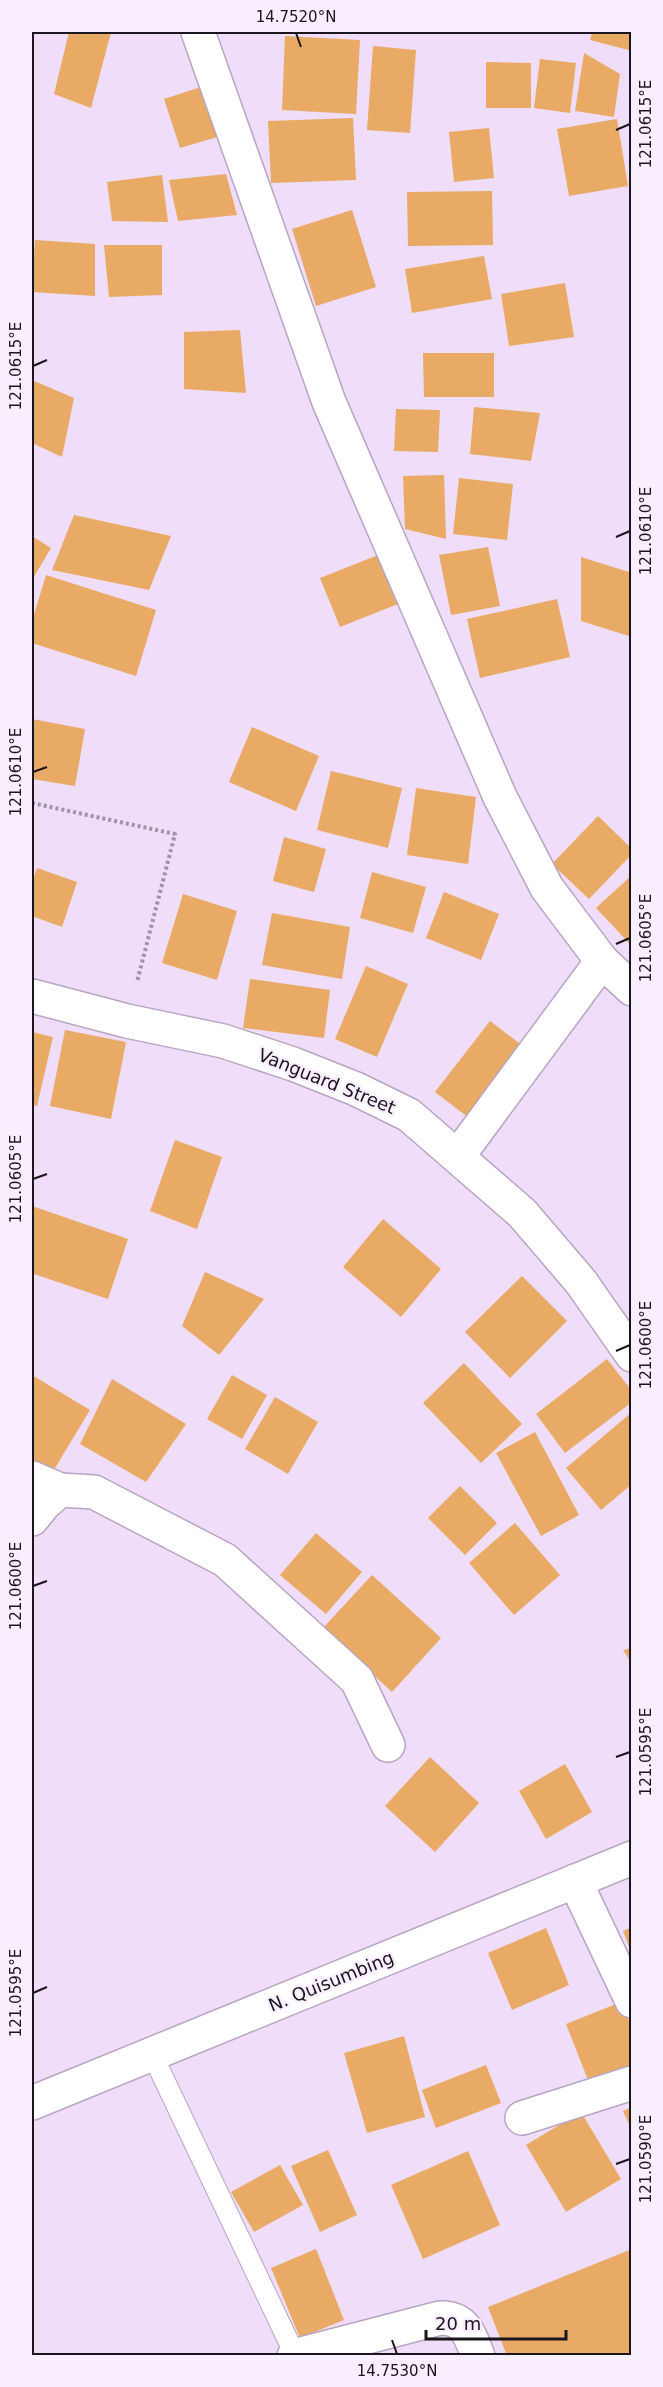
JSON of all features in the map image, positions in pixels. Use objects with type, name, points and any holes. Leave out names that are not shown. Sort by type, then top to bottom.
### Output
[{"type":"street","points":[[198,32],[329,402],[490,775],[547,888],[602,961],[632,989]]},
{"type":"street","points":[[458,1156],[602,961]]},
{"type":"street","name":"Vanguard Street","points":[[32,996],[127,1021],[223,1041],[304,1068],[356,1089],[409,1115],[522,1213],[581,1282],[632,1355]]},
{"type":"street","points":[[32,1519],[44,1504],[46,1484],[94,1492],[225,1560],[357,1680],[388,1745]]},
{"type":"street","name":"N. Quisumbing","points":[[32,2103],[632,1858]]},
{"type":"street","points":[[575,1881],[632,2001]]},
{"type":"street","points":[[522,2118],[632,2083]]},
{"type":"street","points":[[294,2355],[440,2318],[453,2318],[462,2323],[478,2355]]},
{"type":"lane","points":[[152,2054],[294,2355]]},
{"type":"path","points":[[32,803],[174,834],[127,1021]]},
{"type":"building","points":[[69,32],[111,32],[91,108],[54,94]]},
{"type":"building","points":[[592,32],[632,32],[632,51],[590,40]]},
{"type":"building","points":[[285,36],[360,40],[356,114],[282,110]]},
{"type":"building","points":[[373,46],[416,50],[410,133],[367,130]]},
{"type":"building","points":[[584,53],[620,74],[614,117],[575,111]]},
{"type":"building","points":[[540,59],[576,63],[570,113],[534,108]]},
{"type":"building","points":[[486,62],[531,63],[531,108],[486,108]]},
{"type":"building","points":[[204,86],[224,135],[180,148],[164,99]]},
{"type":"building","points":[[353,118],[356,180],[271,183],[268,121]]},
{"type":"building","points":[[617,119],[628,186],[569,196],[557,129]]},
{"type":"building","points":[[489,128],[494,178],[454,182],[449,132]]},
{"type":"building","points":[[226,174],[237,215],[178,221],[169,180]]},
{"type":"building","points":[[162,175],[168,222],[112,221],[107,182]]},
{"type":"building","points":[[492,191],[493,245],[408,246],[407,192]]},
{"type":"building","points":[[352,210],[376,287],[316,306],[292,229]]},
{"type":"building","points":[[35,240],[95,244],[95,296],[32,292]]},
{"type":"building","points":[[104,245],[162,245],[162,295],[109,297]]},
{"type":"building","points":[[484,256],[492,299],[412,313],[405,269]]},
{"type":"building","points":[[565,283],[574,337],[509,346],[501,294]]},
{"type":"building","points":[[240,330],[246,393],[184,389],[184,332]]},
{"type":"building","points":[[423,353],[494,353],[494,397],[424,397]]},
{"type":"building","points":[[32,380],[74,398],[62,457],[32,443]]},
{"type":"building","points":[[474,407],[540,413],[531,461],[470,454]]},
{"type":"building","points":[[396,409],[440,410],[438,452],[394,451]]},
{"type":"building","points":[[444,475],[446,539],[405,529],[403,476]]},
{"type":"building","points":[[459,478],[513,484],[507,540],[453,534]]},
{"type":"building","points":[[74,515],[171,536],[149,590],[52,570]]},
{"type":"building","points":[[32,536],[51,548],[32,580]]},
{"type":"building","points":[[488,547],[500,606],[451,615],[439,555]]},
{"type":"building","points":[[378,555],[398,604],[340,627],[320,578]]},
{"type":"building","points":[[581,557],[632,573],[632,637],[581,621]]},
{"type":"building","points":[[46,575],[156,610],[136,676],[32,643],[32,621]]},
{"type":"building","points":[[557,599],[570,657],[480,678],[467,619]]},
{"type":"building","points":[[32,719],[85,729],[75,786],[32,779]]},
{"type":"building","points":[[252,727],[319,756],[296,811],[229,782]]},
{"type":"building","points":[[331,771],[402,788],[388,848],[317,830]]},
{"type":"building","points":[[416,788],[476,797],[468,864],[407,855]]},
{"type":"building","points":[[598,816],[632,849],[632,854],[589,899],[552,864]]},
{"type":"building","points":[[284,837],[326,849],[314,892],[273,881]]},
{"type":"building","points":[[37,868],[77,882],[62,927],[32,916],[32,882]]},
{"type":"building","points":[[372,872],[426,887],[413,933],[360,918]]},
{"type":"building","points":[[632,875],[632,941],[629,943],[596,908]]},
{"type":"building","points":[[444,892],[499,914],[481,960],[426,938]]},
{"type":"building","points":[[183,894],[237,911],[217,980],[162,963]]},
{"type":"building","points":[[272,913],[350,927],[342,979],[262,965]]},
{"type":"building","points":[[366,966],[408,984],[377,1057],[335,1039]]},
{"type":"building","points":[[250,979],[330,990],[324,1038],[243,1028]]},
{"type":"building","points":[[490,1021],[523,1046],[469,1118],[435,1092]]},
{"type":"building","points":[[65,1030],[126,1042],[111,1119],[50,1106]]},
{"type":"building","points":[[32,1032],[53,1037],[37,1106],[32,1105]]},
{"type":"building","points":[[175,1140],[222,1157],[197,1229],[150,1211]]},
{"type":"building","points":[[32,1206],[128,1239],[108,1299],[34,1274]]},
{"type":"building","points":[[383,1219],[441,1269],[401,1317],[343,1267]]},
{"type":"building","points":[[205,1272],[264,1299],[219,1355],[182,1326]]},
{"type":"building","points":[[522,1276],[567,1321],[510,1378],[465,1332]]},
{"type":"building","points":[[607,1359],[632,1391],[632,1402],[565,1453],[536,1414]]},
{"type":"building","points":[[464,1363],[522,1424],[481,1463],[423,1403]]},
{"type":"building","points":[[32,1375],[90,1410],[52,1473],[32,1461]]},
{"type":"building","points":[[232,1375],[267,1395],[242,1439],[207,1419]]},
{"type":"building","points":[[112,1379],[186,1424],[146,1482],[80,1444]]},
{"type":"building","points":[[275,1397],[318,1422],[288,1474],[245,1449]]},
{"type":"building","points":[[632,1412],[632,1484],[601,1510],[566,1468]]},
{"type":"building","points":[[535,1432],[579,1515],[541,1536],[496,1453]]},
{"type":"building","points":[[460,1486],[497,1523],[465,1555],[428,1518]]},
{"type":"building","points":[[515,1523],[560,1575],[514,1615],[469,1563]]},
{"type":"building","points":[[316,1533],[362,1572],[326,1614],[280,1575]]},
{"type":"building","points":[[372,1575],[441,1638],[392,1692],[323,1628]]},
{"type":"building","points":[[632,1648],[632,1663],[623,1650]]},
{"type":"building","points":[[430,1757],[479,1803],[435,1852],[385,1806]]},
{"type":"building","points":[[565,1764],[592,1812],[546,1839],[519,1791]]},
{"type":"building","points":[[632,1927],[632,1952],[631,1952],[623,1931]]},
{"type":"building","points":[[546,1928],[569,1985],[512,2010],[488,1953]]},
{"type":"building","points":[[621,2002],[632,2028],[632,2069],[590,2085],[566,2024]]},
{"type":"building","points":[[404,2036],[425,2117],[367,2133],[344,2053]]},
{"type":"building","points":[[486,2065],[501,2103],[436,2128],[422,2090]]},
{"type":"building","points":[[632,2107],[632,2131],[623,2111]]},
{"type":"building","points":[[581,2112],[621,2179],[566,2212],[526,2145]]},
{"type":"building","points":[[328,2150],[357,2215],[320,2232],[291,2166]]},
{"type":"building","points":[[468,2151],[500,2225],[423,2259],[391,2185]]},
{"type":"building","points":[[280,2165],[303,2205],[254,2232],[231,2192]]},
{"type":"building","points":[[316,2249],[344,2320],[300,2338],[271,2268]]},
{"type":"building","points":[[632,2249],[632,2356],[507,2356],[488,2307]]}]
